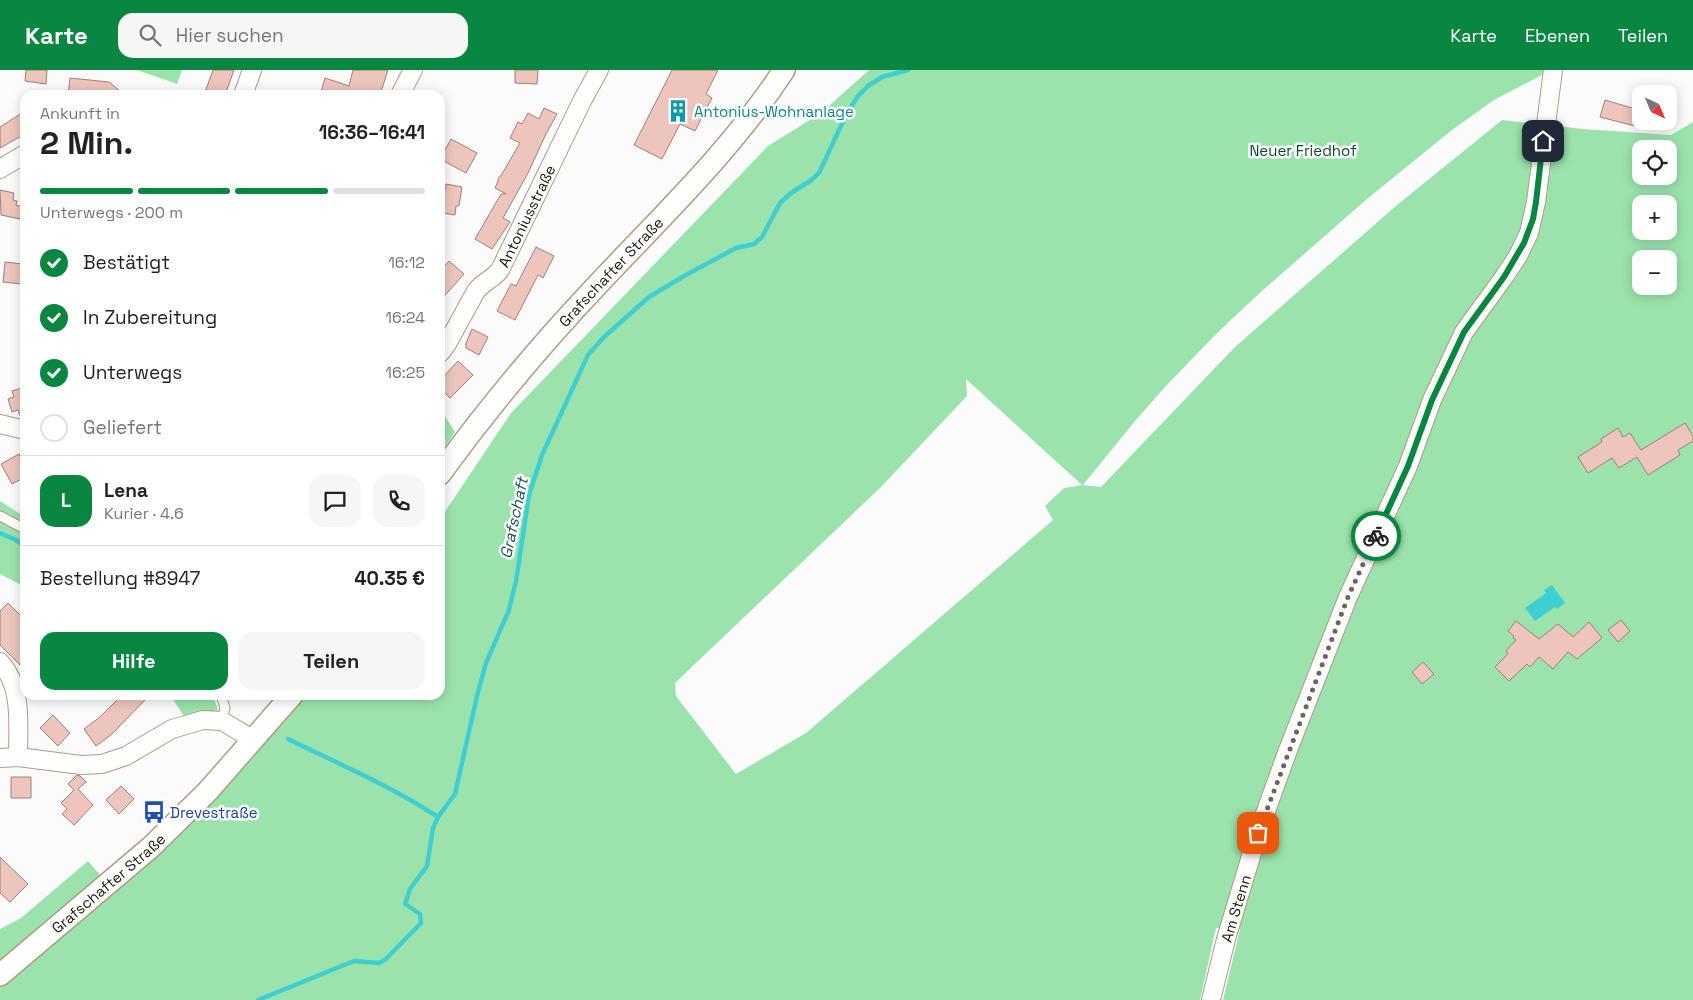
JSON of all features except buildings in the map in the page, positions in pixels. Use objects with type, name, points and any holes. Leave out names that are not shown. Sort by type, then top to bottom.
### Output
[{"type":"street","points":[[246,90],[252,70]]},
{"type":"street","points":[[403,90],[413,70]]},
{"type":"street","name":"Antoniusstraße","points":[[445,347],[476,291],[500,270],[599,70]]},
{"type":"street","name":"Grafschafter Straße","points":[[445,467],[495,401],[540,347],[720,155],[784,70]]},
{"type":"street","name":"Am Stenn","points":[[1211,1000],[1226,939],[1258,833],[1348,597],[1408,466],[1432,400],[1464,332],[1518,256],[1529,233],[1536,202],[1553,70]]},
{"type":"street","points":[[0,169],[20,157]]},
{"type":"street","points":[[0,424],[20,429]]},
{"type":"street","points":[[0,662],[10,676],[17,696],[18,756]]},
{"type":"street","name":"Grafschafter Straße","points":[[0,974],[151,847],[208,791],[288,700]]},
{"type":"street","points":[[0,758],[18,756],[81,765],[102,764],[126,756],[161,734],[203,720],[222,721],[254,740]]},
{"type":"lane","points":[[0,516],[20,526]]},
{"type":"lane","points":[[222,721],[225,708],[223,700]]},
{"type":"green space","points":[[137,70],[182,70],[177,84]]},
{"type":"green space","name":"Neuer Friedhof","points":[[869,70],[1543,70],[1542,75],[1494,100],[1452,130],[1367,199],[1217,333],[1135,421],[1083,485],[1101,487],[1235,347],[1397,205],[1502,120],[1583,129],[1671,135],[1693,122],[1693,1000],[1223,1000],[1240,929],[1216,928],[1200,1000],[0,1000],[0,987],[164,850],[301,700],[445,700],[445,512],[511,413],[768,146],[821,113]],"holes":[[[966,379],[1082,485],[1064,488],[1045,506],[1053,520],[806,733],[736,774],[676,696],[675,683],[881,487],[967,396]]]},
{"type":"green space","points":[[445,416],[455,432],[445,447]]},
{"type":"green space","points":[[0,501],[20,514],[20,584],[0,574]]},
{"type":"green space","points":[[173,700],[215,700],[218,710],[184,716]]},
{"type":"green space","points":[[88,861],[101,876],[0,963],[0,929],[21,918]]},
{"type":"water","points":[[1552,585],[1565,603],[1557,609],[1555,607],[1535,621],[1525,608],[1546,593],[1544,590]]},
{"type":"waterway","name":"Grafschaft","points":[[258,1000],[354,961],[379,963],[386,959],[421,923],[420,914],[405,904],[410,889],[427,866],[433,828],[438,817],[455,794],[486,663],[509,610],[516,581],[529,495],[542,455],[588,355],[604,337],[649,297],[736,248],[754,244],[762,237],[780,203],[819,173],[846,115],[858,96],[868,86],[882,77],[908,70]]},
{"type":"waterway","points":[[0,533],[20,543]]},
{"type":"waterway","points":[[288,739],[383,785],[438,817]]},
{"type":"way so far","points":[[1258,833],[1288,750],[1348,597],[1376,536]]},
{"type":"place","name":"Antonius-Wohnanlage","points":[[678,111]]},
{"type":"place","name":"Drevestraße","points":[[154,812]]},
{"type":"route","points":[[1376,536],[1408,466],[1432,400],[1464,332],[1518,256],[1529,233],[1536,202],[1543,141]]}]
